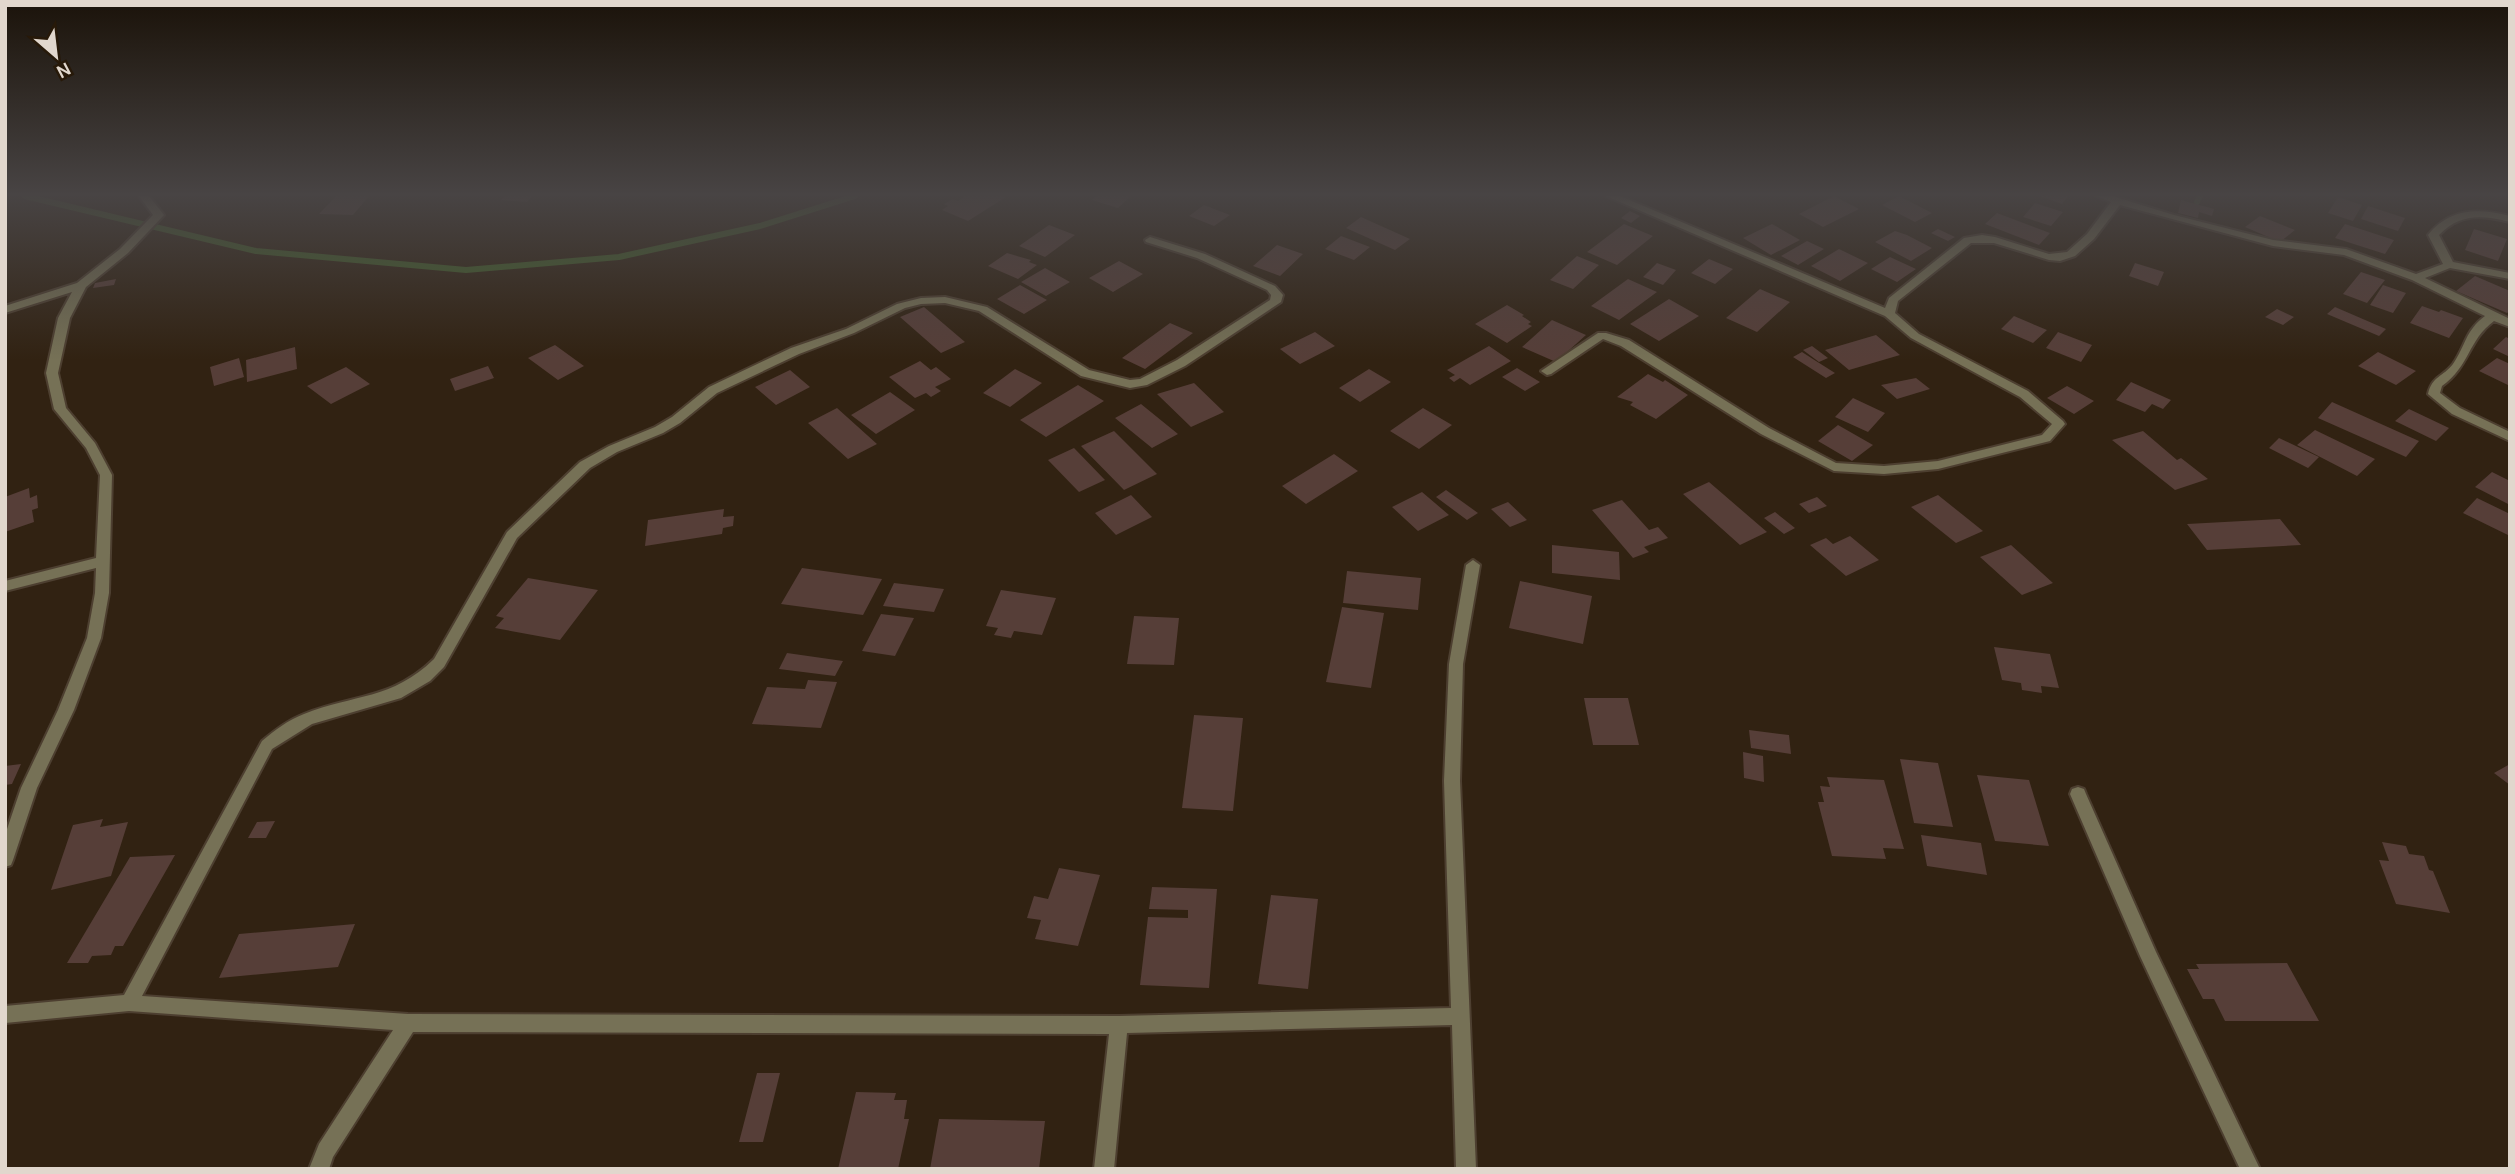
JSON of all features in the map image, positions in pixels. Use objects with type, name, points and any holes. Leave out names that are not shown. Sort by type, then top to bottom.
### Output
[{"type":"street","points":[[5,310],[81,285],[124,251]]},
{"type":"street","points":[[129,1003],[267,745],[290,727],[314,717],[400,694],[423,682],[439,663],[512,535],[585,465],[612,449],[659,430],[676,420],[707,394],[734,380],[795,351],[850,331],[901,306],[921,301],[953,301],[983,309],[1085,373],[1130,384],[1143,382],[1181,363],[1239,322],[1275,302],[1277,295],[1271,288],[1184,251]]},
{"type":"street","points":[[1547,371],[1602,335],[1625,343],[1765,431],[1834,467],[1884,470],[1938,465],[2046,438],[2059,424],[2024,394],[1915,336],[1889,314],[1740,251]]},
{"type":"street","points":[[1889,314],[1893,300],[1953,251]]},
{"type":"street","points":[[2027,251],[2046,258],[2070,255],[2074,251]]},
{"type":"street","points":[[2336,251],[2416,278],[2510,324]]},
{"type":"street","points":[[2441,251],[2449,265]]},
{"type":"street","points":[[2416,278],[2449,265],[2510,276]]},
{"type":"street","points":[[5,860],[29,788],[66,710],[93,638],[102,593],[106,475],[91,446],[60,409],[52,373],[65,318],[81,285]]},
{"type":"street","points":[[2493,316],[2473,333],[2464,359],[2452,374],[2436,384],[2434,394],[2456,411],[2510,437]]},
{"type":"street","points":[[5,586],[103,561]]},
{"type":"street","points":[[1466,1169],[1452,781],[1456,664],[1473,565]]},
{"type":"street","points":[[2078,794],[2250,1169]]},
{"type":"street","points":[[5,1015],[129,1003],[408,1023],[1119,1025],[1460,1016]]},
{"type":"street","points":[[319,1169],[326,1151],[408,1023]]},
{"type":"street","points":[[1104,1169],[1119,1025]]},
{"type":"building","points":[[1030,251],[1053,251],[1045,257]]},
{"type":"building","points":[[1270,251],[1294,251],[1303,254],[1280,276],[1253,266]]},
{"type":"building","points":[[1330,251],[1365,251],[1354,260]]},
{"type":"building","points":[[1589,251],[1635,251],[1617,265]]},
{"type":"building","points":[[1764,251],[1779,251],[1771,255]]},
{"type":"building","points":[[1790,251],[1821,251],[1798,265],[1781,256]]},
{"type":"building","points":[[1836,251],[1843,251],[1868,263],[1840,281],[1811,266]]},
{"type":"building","points":[[1892,251],[1927,251],[1911,261]]},
{"type":"building","points":[[2467,251],[2502,251],[2498,261]]},
{"type":"building","points":[[1007,253],[1031,260],[1029,262],[1037,265],[1018,279],[988,266]]},
{"type":"building","points":[[1577,256],[1599,265],[1573,289],[1550,280]]},
{"type":"building","points":[[1890,257],[1916,269],[1897,282],[1871,269]]},
{"type":"building","points":[[1709,259],[1733,269],[1715,284],[1691,273]]},
{"type":"building","points":[[1119,261],[1143,274],[1113,292],[1089,278]]},
{"type":"building","points":[[1657,263],[1676,270],[1663,285],[1643,277]]},
{"type":"building","points":[[2135,263],[2164,272],[2158,286],[2129,276]]},
{"type":"building","points":[[1045,268],[1070,282],[1046,296],[1021,282]]},
{"type":"building","points":[[2361,272],[2385,280],[2367,303],[2343,294]]},
{"type":"building","points":[[2475,276],[2510,291],[2510,311],[2507,313],[2456,291]]},
{"type":"building","points":[[116,279],[114,285],[93,288],[95,283]]},
{"type":"building","points":[[1628,279],[1657,292],[1619,320],[1591,306]]},
{"type":"building","points":[[1020,285],[1047,300],[1024,314],[997,299]]},
{"type":"building","points":[[2383,285],[2406,293],[2393,313],[2370,305]]},
{"type":"building","points":[[1760,289],[1790,302],[1757,332],[1726,318]]},
{"type":"building","points":[[1669,299],[1699,316],[1659,341],[1630,324]]},
{"type":"building","points":[[1507,305],[1524,315],[1522,316],[1531,322],[1528,324],[1532,326],[1507,343],[1475,324]]},
{"type":"building","points":[[2422,306],[2463,318],[2449,338],[2410,323]]},
{"type":"building","points":[[924,307],[965,342],[941,353],[900,317]]},
{"type":"building","points":[[2335,307],[2386,329],[2379,336],[2327,314]]},
{"type":"building","points":[[2277,309],[2294,317],[2283,325],[2265,317]]},
{"type":"building","points":[[2014,316],[2047,330],[2033,343],[2001,329]]},
{"type":"building","points":[[1552,320],[1586,335],[1556,362],[1522,347]]},
{"type":"building","points":[[1170,323],[1193,333],[1145,369],[1122,358]]},
{"type":"building","points":[[1315,332],[1335,346],[1300,364],[1280,349]]},
{"type":"building","points":[[2058,332],[2092,345],[2081,362],[2046,348]]},
{"type":"building","points":[[1876,335],[1900,355],[1849,370],[1825,350]]},
{"type":"building","points":[[2506,337],[2510,339],[2510,357],[2493,349]]},
{"type":"building","points":[[555,345],[584,366],[558,380],[528,358]]},
{"type":"building","points":[[1489,346],[1511,361],[1470,385],[1460,378],[1454,382],[1449,378],[1455,375],[1447,370]]},
{"type":"building","points":[[1812,346],[1828,358],[1819,362],[1803,350]]},
{"type":"building","points":[[295,347],[297,369],[247,382],[246,360]]},
{"type":"building","points":[[1802,352],[1835,373],[1826,378],[1793,357]]},
{"type":"building","points":[[2378,352],[2416,371],[2396,385],[2358,366]]},
{"type":"building","points":[[239,358],[244,377],[214,386],[210,367]]},
{"type":"building","points":[[2497,358],[2510,364],[2510,386],[2479,371]]},
{"type":"building","points":[[920,361],[931,370],[936,367],[951,379],[935,387],[941,391],[931,397],[926,393],[915,398],[889,377]]},
{"type":"building","points":[[488,366],[494,378],[455,391],[450,379]]},
{"type":"building","points":[[346,367],[370,384],[331,404],[307,386]]},
{"type":"building","points":[[1517,368],[1540,382],[1525,391],[1502,377]]},
{"type":"building","points":[[1015,369],[1042,383],[1010,407],[983,393]]},
{"type":"building","points":[[1369,369],[1391,382],[1360,402],[1339,388]]},
{"type":"building","points":[[790,370],[810,387],[776,405],[755,387]]},
{"type":"building","points":[[1648,374],[1663,382],[1665,380],[1688,395],[1656,419],[1630,405],[1633,402],[1617,397]]},
{"type":"building","points":[[1916,378],[1930,389],[1897,399],[1881,385]]},
{"type":"building","points":[[2131,382],[2171,400],[2163,409],[2152,404],[2145,412],[2116,400]]},
{"type":"building","points":[[1194,383],[1224,412],[1191,427],[1157,394]]},
{"type":"building","points":[[1078,385],[1104,401],[1046,437],[1020,420]]},
{"type":"building","points":[[2067,386],[2094,401],[2074,414],[2047,398]]},
{"type":"building","points":[[890,392],[915,410],[876,434],[851,415]]},
{"type":"building","points":[[1853,398],[1885,413],[1868,432],[1835,417]]},
{"type":"building","points":[[2332,402],[2419,441],[2406,457],[2318,418]]},
{"type":"building","points":[[1141,404],[1178,434],[1152,448],[1115,418]]},
{"type":"building","points":[[837,408],[877,444],[848,459],[808,423]]},
{"type":"building","points":[[1423,408],[1452,425],[1419,449],[1390,431]]},
{"type":"building","points":[[2409,409],[2449,428],[2436,441],[2395,421]]},
{"type":"building","points":[[1838,425],[1873,445],[1852,461],[1818,441]]},
{"type":"building","points":[[2315,430],[2375,459],[2357,476],[2297,445]]},
{"type":"building","points":[[1114,431],[1157,474],[1124,490],[1081,446]]},
{"type":"building","points":[[2143,431],[2177,460],[2181,458],[2208,479],[2175,490],[2112,440]]},
{"type":"building","points":[[2279,438],[2319,457],[2308,468],[2269,448]]},
{"type":"building","points":[[1074,448],[1105,480],[1079,492],[1048,460]]},
{"type":"building","points":[[1334,454],[1358,471],[1306,504],[1282,486]]},
{"type":"building","points":[[2492,472],[2510,481],[2510,505],[2475,487]]},
{"type":"building","points":[[1709,482],[1767,532],[1740,545],[1683,494]]},
{"type":"building","points":[[29,488],[30,498],[37,495],[38,508],[32,510],[34,522],[5,532],[5,497]]},
{"type":"building","points":[[1446,490],[1478,513],[1467,520],[1436,497]]},
{"type":"building","points":[[1422,492],[1449,515],[1418,531],[1392,507]]},
{"type":"building","points":[[1131,495],[1152,517],[1116,535],[1095,513]]},
{"type":"building","points":[[1938,495],[1983,531],[1956,543],[1911,507]]},
{"type":"building","points":[[1817,497],[1827,506],[1809,513],[1799,504]]},
{"type":"building","points":[[2477,498],[2510,514],[2510,536],[2463,513]]},
{"type":"building","points":[[1622,500],[1649,530],[1658,527],[1668,538],[1644,547],[1649,552],[1633,558],[1592,510]]},
{"type":"building","points":[[1508,502],[1527,520],[1510,527],[1491,509]]},
{"type":"building","points":[[724,509],[723,517],[734,516],[733,526],[723,528],[722,534],[645,546],[648,520]]},
{"type":"building","points":[[1775,512],[1795,528],[1784,534],[1764,518]]},
{"type":"building","points":[[2280,519],[2301,545],[2207,550],[2187,524]]},
{"type":"building","points":[[1850,536],[1879,560],[1846,576],[1810,545],[1826,538],[1833,544]]},
{"type":"building","points":[[1552,545],[1619,552],[1620,580],[1552,573]]},
{"type":"building","points":[[2011,545],[2053,583],[2022,595],[1980,557]]},
{"type":"building","points":[[802,568],[882,579],[863,615],[781,604]]},
{"type":"building","points":[[1347,571],[1421,578],[1418,610],[1343,603]]},
{"type":"building","points":[[528,578],[598,590],[560,640],[495,628],[504,618],[496,616]]},
{"type":"building","points":[[1520,581],[1592,596],[1583,644],[1509,628]]},
{"type":"building","points":[[894,583],[944,589],[934,612],[883,606]]},
{"type":"building","points":[[1001,590],[1056,598],[1042,635],[1014,631],[1011,638],[994,635],[998,628],[986,626]]},
{"type":"building","points":[[1342,607],[1384,613],[1371,688],[1326,682]]},
{"type":"building","points":[[881,614],[914,618],[895,656],[862,651]]},
{"type":"building","points":[[1134,616],[1179,618],[1174,665],[1127,664]]},
{"type":"building","points":[[1994,647],[2050,654],[2059,688],[2041,686],[2042,693],[2022,690],[2021,683],[2002,680]]},
{"type":"building","points":[[787,653],[843,661],[835,676],[779,669]]},
{"type":"building","points":[[808,680],[837,682],[821,728],[752,724],[767,687],[805,689]]},
{"type":"building","points":[[1584,698],[1628,698],[1639,745],[1593,745]]},
{"type":"building","points":[[1194,715],[1243,718],[1233,811],[1182,808]]},
{"type":"building","points":[[1749,730],[1789,735],[1791,754],[1751,748]]},
{"type":"building","points":[[1743,752],[1763,756],[1764,782],[1744,778]]},
{"type":"building","points":[[1900,759],[1938,763],[1953,827],[1914,823]]},
{"type":"building","points":[[21,764],[12,784],[5,785],[5,766]]},
{"type":"building","points":[[2510,764],[2510,785],[2494,773]]},
{"type":"building","points":[[1977,775],[2029,780],[2049,846],[1995,841]]},
{"type":"building","points":[[1827,777],[1884,780],[1904,849],[1883,848],[1886,859],[1832,856],[1818,802],[1824,802],[1820,786],[1830,787]]},
{"type":"building","points":[[103,819],[100,827],[128,822],[111,876],[51,890],[73,825]]},
{"type":"building","points":[[275,821],[266,838],[248,838],[257,822]]},
{"type":"building","points":[[1921,835],[1981,843],[1987,875],[1927,866]]},
{"type":"building","points":[[2382,842],[2406,846],[2409,854],[2424,856],[2450,913],[2396,904],[2379,860],[2389,861]]},
{"type":"building","points":[[175,855],[123,946],[115,946],[111,955],[92,956],[88,963],[67,963],[130,857]]},
{"type":"building","points":[[1059,868],[1100,875],[1078,946],[1035,939],[1041,920],[1027,918],[1034,896],[1048,899]]},
{"type":"building","points":[[1152,887],[1217,889],[1209,988],[1140,985],[1148,917],[1188,918],[1188,910],[1149,909]]},
{"type":"building","points":[[1271,895],[1318,899],[1308,989],[1258,984]]},
{"type":"building","points":[[355,924],[338,967],[219,978],[239,934]]},
{"type":"building","points":[[2287,963],[2319,1021],[2225,1021],[2214,999],[2203,999],[2187,969],[2199,969],[2196,964]]},
{"type":"building","points":[[757,1073],[780,1073],[763,1142],[739,1142]]},
{"type":"building","points":[[856,1092],[896,1093],[894,1100],[907,1100],[904,1119],[909,1119],[898,1169],[838,1169]]},
{"type":"building","points":[[939,1119],[1045,1121],[1039,1169],[930,1169]]},
{"type":"waterway","points":[[255,251],[466,270],[619,257],[647,251]]}]
